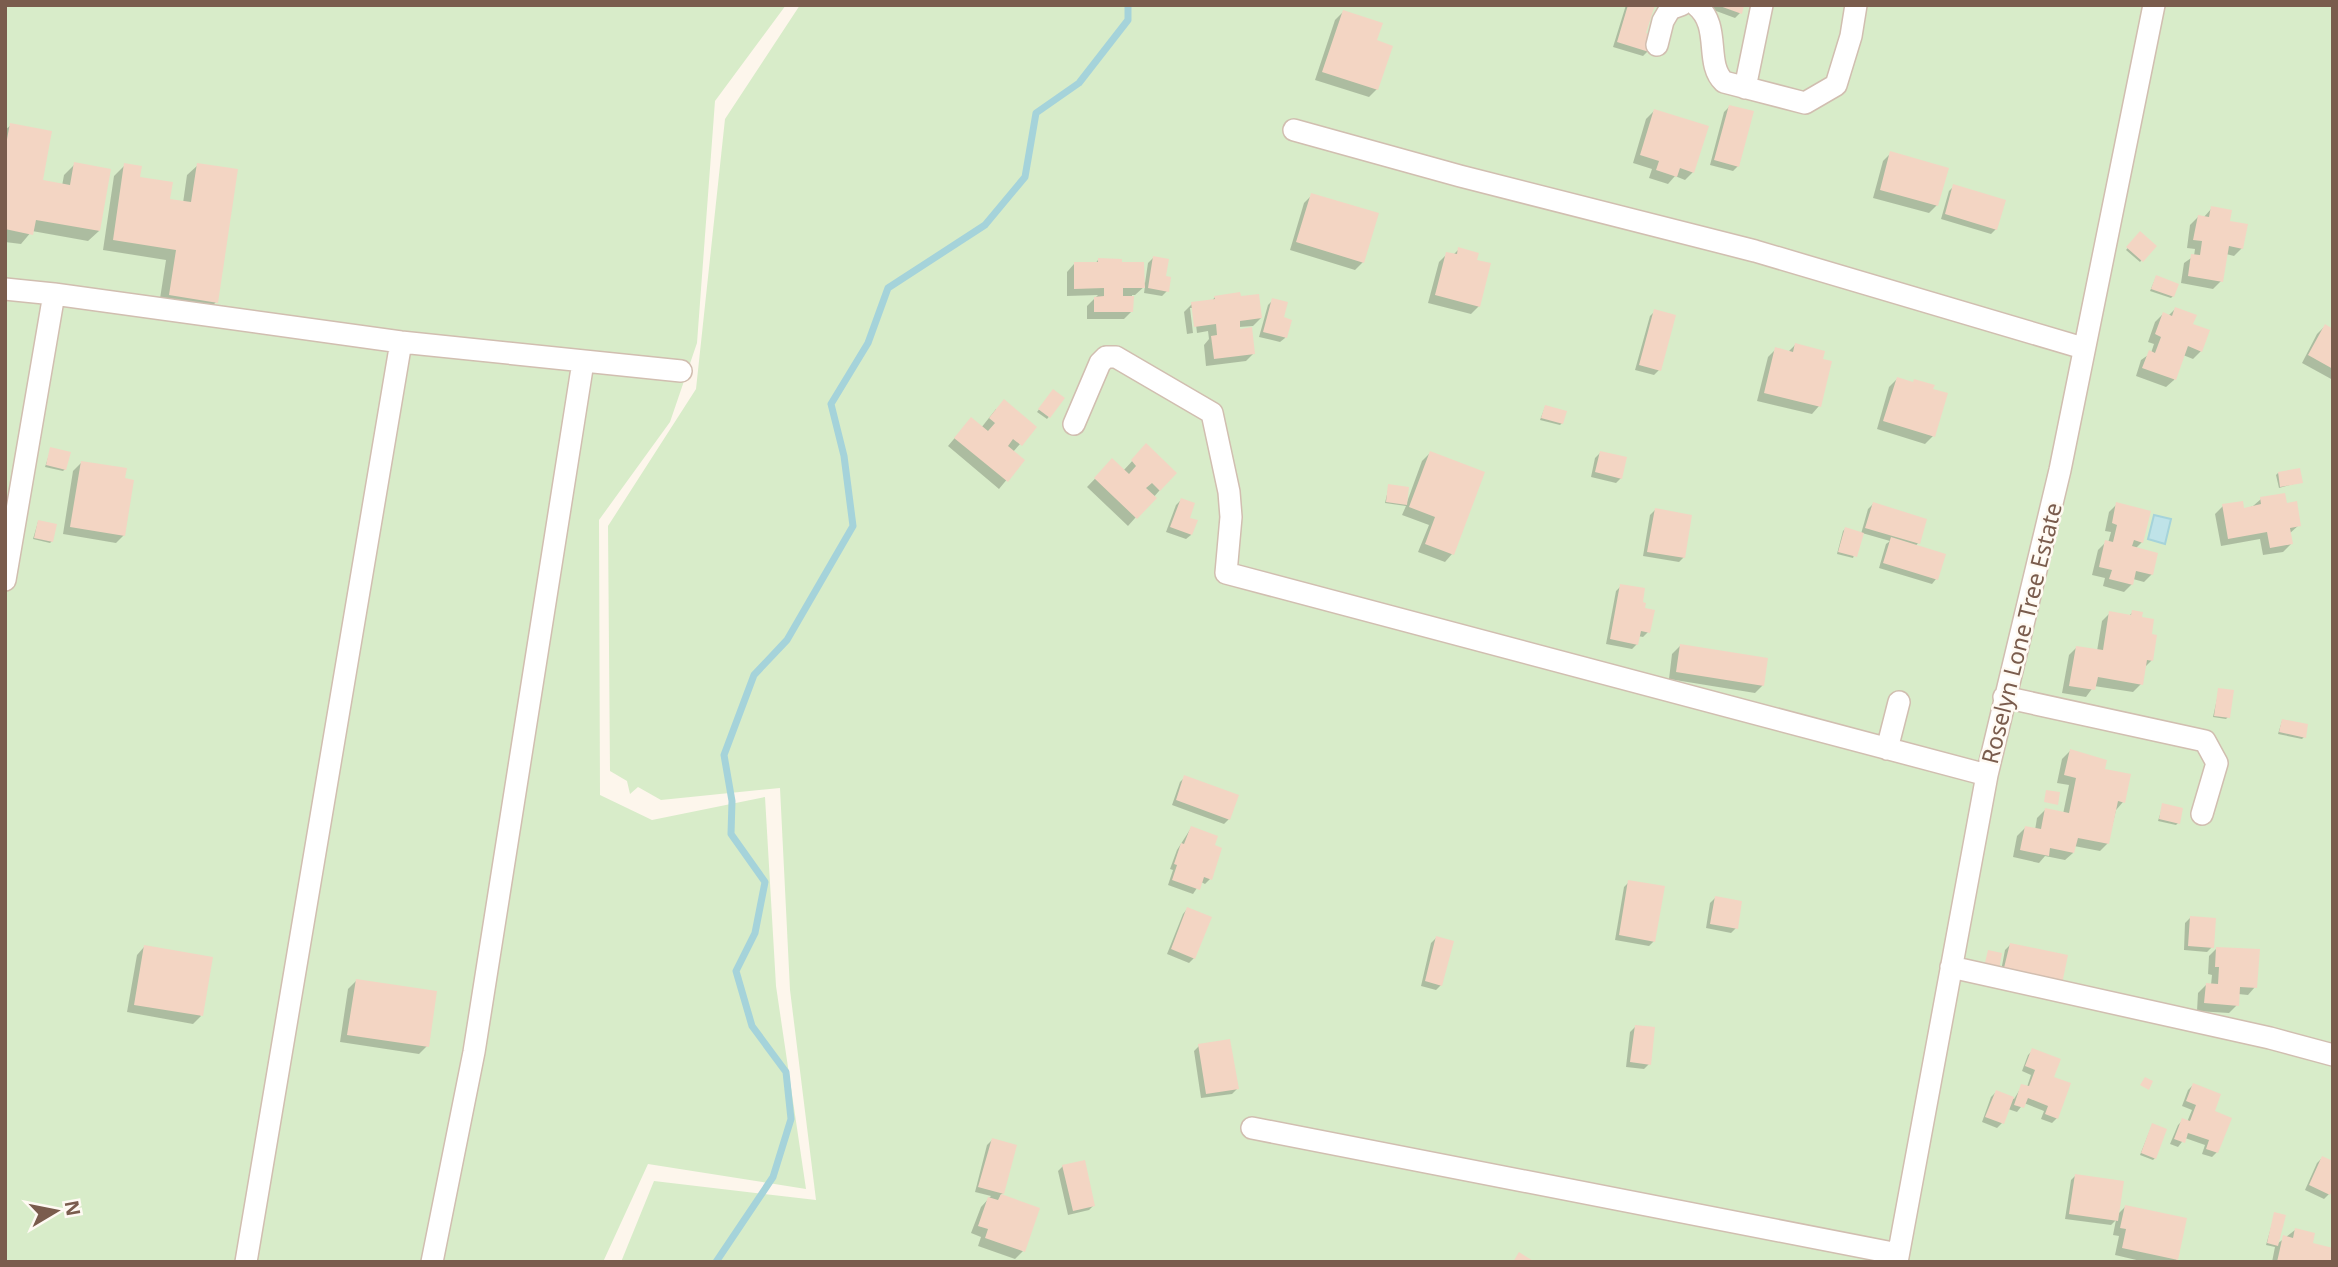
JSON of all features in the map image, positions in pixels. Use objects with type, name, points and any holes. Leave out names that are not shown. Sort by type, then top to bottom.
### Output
[{"type":"street","points":[[1657,45],[1663,21],[1670,9],[1681,5]]},
{"type":"street","points":[[1696,5],[1704,12],[1709,22],[1719,78],[1724,82],[1805,103],[1836,85],[1851,36],[1856,5]]},
{"type":"street","points":[[1745,88],[1762,5]]},
{"type":"street","name":"Roselyn Lone Tree Estate","points":[[1897,1258],[1987,775],[2060,470],[2154,5]]},
{"type":"street","points":[[1294,130],[1472,179],[1755,251],[2084,348]]},
{"type":"street","points":[[5,289],[401,342],[681,371]]},
{"type":"street","points":[[5,580],[54,294]]},
{"type":"street","points":[[246,1262],[401,342]]},
{"type":"street","points":[[1074,424],[1100,363],[1106,357],[1116,357],[1212,413],[1229,492],[1231,517],[1226,573],[1987,775]]},
{"type":"street","points":[[432,1262],[474,1052],[583,362]]},
{"type":"street","points":[[2004,697],[2205,741],[2217,763],[2202,814]]},
{"type":"street","points":[[1887,749],[1899,702]]},
{"type":"street","points":[[1951,967],[2270,1038],[2333,1055]]},
{"type":"street","points":[[1252,1128],[1897,1258]]},
{"type":"green space","points":[[5,5],[786,5],[715,101],[697,343],[670,422],[599,520],[600,795],[652,820],[765,797],[776,986],[806,1189],[648,1164],[603,1262],[5,1262]]},
{"type":"green space","points":[[800,5],[2333,5],[2333,1262],[621,1262],[654,1181],[816,1200],[790,990],[780,788],[661,800],[638,787],[630,794],[627,781],[610,771],[608,526],[696,389],[725,119]]},
{"type":"water","points":[[2154,515],[2171,519],[2165,544],[2148,539]]},
{"type":"building","points":[[1628,5],[1655,5],[1646,33],[1655,36],[1649,52],[1617,42]]},
{"type":"building","points":[[1717,5],[1744,5],[1742,14]]},
{"type":"building","points":[[1343,10],[1383,23],[1377,40],[1393,46],[1378,90],[1322,72]]},
{"type":"building","points":[[1729,105],[1754,111],[1739,167],[1714,160]]},
{"type":"building","points":[[1654,109],[1709,126],[1694,173],[1680,168],[1677,177],[1656,170],[1659,161],[1640,155]]},
{"type":"building","points":[[10,123],[52,131],[43,180],[70,185],[74,162],[111,169],[100,231],[36,220],[33,235],[5,229],[5,150]]},
{"type":"building","points":[[1890,151],[1949,168],[1938,206],[1880,190]]},
{"type":"building","points":[[124,163],[142,166],[140,177],[173,182],[170,199],[191,202],[197,163],[238,169],[218,303],[169,295],[176,250],[113,240]]},
{"type":"building","points":[[1953,184],[2006,200],[1997,230],[1945,214]]},
{"type":"building","points":[[1311,193],[1379,213],[1364,263],[1296,242]]},
{"type":"building","points":[[2211,206],[2232,210],[2230,221],[2248,224],[2243,249],[2229,246],[2223,282],[2188,276],[2191,254],[2200,255],[2202,241],[2193,240],[2198,215],[2209,217]]},
{"type":"building","points":[[2140,231],[2157,246],[2143,262],[2126,247]]},
{"type":"building","points":[[1458,247],[1479,253],[1477,260],[1491,263],[1480,307],[1435,295],[1446,252],[1457,254]]},
{"type":"building","points":[[1153,256],[1169,259],[1166,276],[1171,277],[1169,292],[1148,288]]},
{"type":"building","points":[[1098,258],[1144,262],[1145,288],[1123,288],[1123,296],[1134,296],[1133,312],[1094,312],[1094,297],[1104,296],[1104,288],[1074,289],[1074,262],[1098,262]]},
{"type":"building","points":[[2156,275],[2179,284],[2174,297],[2151,289]]},
{"type":"building","points":[[1240,292],[1241,296],[1259,294],[1262,318],[1240,321],[1240,329],[1252,327],[1255,354],[1214,359],[1211,336],[1217,335],[1216,324],[1194,327],[1191,302]]},
{"type":"building","points":[[1272,298],[1288,302],[1284,317],[1292,320],[1287,338],[1263,332]]},
{"type":"building","points":[[2175,307],[2197,315],[2193,324],[2210,330],[2202,352],[2188,346],[2176,380],[2142,368],[2149,350],[2155,353],[2161,337],[2155,334],[2163,312],[2172,316]]},
{"type":"building","points":[[1654,309],[1676,315],[1661,371],[1639,365]]},
{"type":"building","points":[[2325,324],[2333,329],[2333,369],[2308,355]]},
{"type":"building","points":[[1795,343],[1825,351],[1823,359],[1832,361],[1821,407],[1764,393],[1775,347],[1793,352]]},
{"type":"building","points":[[1897,377],[1935,385],[1933,389],[1948,393],[1935,437],[1883,421]]},
{"type":"building","points":[[1053,389],[1065,398],[1050,418],[1038,409]]},
{"type":"building","points":[[1004,399],[1037,427],[1022,446],[1013,439],[1008,446],[1025,460],[1008,482],[954,438],[971,417],[988,431],[995,423],[989,418]]},
{"type":"building","points":[[1545,405],[1567,411],[1563,424],[1541,418]]},
{"type":"building","points":[[1146,443],[1177,473],[1160,491],[1152,483],[1146,488],[1157,498],[1137,519],[1094,478],[1112,458],[1129,474],[1136,466],[1131,460]]},
{"type":"building","points":[[50,447],[71,452],[66,470],[46,465]]},
{"type":"building","points":[[1430,451],[1485,472],[1454,555],[1425,544],[1435,517],[1409,507]]},
{"type":"building","points":[[1600,451],[1627,457],[1622,479],[1595,472]]},
{"type":"building","points":[[81,461],[127,468],[125,478],[134,480],[125,536],[70,527]]},
{"type":"building","points":[[2300,468],[2303,483],[2280,487],[2278,472]]},
{"type":"building","points":[[1388,484],[1409,487],[1407,505],[1386,502]]},
{"type":"building","points":[[2285,493],[2287,503],[2297,501],[2301,526],[2290,528],[2293,544],[2270,548],[2267,532],[2228,539],[2222,504],[2243,501],[2244,508],[2261,504],[2260,497]]},
{"type":"building","points":[[1181,498],[1195,503],[1190,518],[1198,520],[1192,535],[1170,527]]},
{"type":"building","points":[[1873,502],[1927,519],[1920,544],[1865,528]]},
{"type":"building","points":[[2116,502],[2151,511],[2143,543],[2134,540],[2132,546],[2158,553],[2153,575],[2136,571],[2133,585],[2109,579],[2112,570],[2099,567],[2105,540],[2113,542],[2117,525],[2112,523]]},
{"type":"building","points":[[1655,508],[1692,515],[1685,558],[1647,552]]},
{"type":"building","points":[[38,520],[57,524],[53,542],[34,538]]},
{"type":"building","points":[[1845,527],[1864,533],[1857,557],[1838,552]]},
{"type":"building","points":[[1891,537],[1946,554],[1938,580],[1883,563]]},
{"type":"building","points":[[1620,584],[1645,588],[1645,608],[1655,610],[1650,633],[1641,631],[1638,645],[1610,639]]},
{"type":"building","points":[[2132,610],[2143,612],[2142,617],[2154,619],[2152,634],[2157,635],[2153,661],[2147,660],[2143,685],[2098,677],[2095,690],[2069,686],[2076,646],[2103,650],[2109,611],[2131,615]]},
{"type":"building","points":[[1680,644],[1768,658],[1764,686],[1676,672]]},
{"type":"building","points":[[2218,688],[2234,690],[2230,718],[2214,716]]},
{"type":"building","points":[[2282,719],[2308,724],[2306,738],[2279,732]]},
{"type":"building","points":[[2070,749],[2107,760],[2105,769],[2131,774],[2125,803],[2118,801],[2109,844],[2078,838],[2074,853],[2050,848],[2049,856],[2020,850],[2025,826],[2041,829],[2045,808],[2069,813],[2076,778],[2064,775]]},
{"type":"building","points":[[1184,775],[1239,795],[1230,820],[1176,800]]},
{"type":"building","points":[[2046,790],[2060,792],[2058,805],[2044,802]]},
{"type":"building","points":[[2162,803],[2183,808],[2180,824],[2159,819]]},
{"type":"building","points":[[1191,826],[1218,836],[1215,845],[1222,848],[1212,880],[1204,877],[1200,890],[1172,880],[1181,843],[1184,844]]},
{"type":"building","points":[[1628,880],[1665,886],[1655,942],[1619,935]]},
{"type":"building","points":[[1715,896],[1742,901],[1738,929],[1710,924]]},
{"type":"building","points":[[1187,907],[1212,917],[1195,959],[1171,949]]},
{"type":"building","points":[[2190,916],[2216,918],[2214,948],[2188,946]]},
{"type":"building","points":[[1436,936],[1454,941],[1442,986],[1425,981]]},
{"type":"building","points":[[2010,943],[2068,955],[2062,984],[2003,972]]},
{"type":"building","points":[[144,945],[213,957],[203,1016],[134,1005]]},
{"type":"building","points":[[2216,947],[2260,949],[2257,988],[2240,987],[2239,1006],[2204,1003],[2206,983],[2218,984]]},
{"type":"building","points":[[1988,950],[2002,953],[1999,970],[1984,967]]},
{"type":"building","points":[[356,979],[437,991],[429,1047],[347,1035]]},
{"type":"building","points":[[1635,1025],[1655,1027],[1651,1065],[1630,1062]]},
{"type":"building","points":[[1230,1039],[1239,1089],[1206,1094],[1198,1044]]},
{"type":"building","points":[[2032,1048],[2061,1059],[2054,1077],[2071,1083],[2058,1119],[2045,1114],[2048,1106],[2028,1098],[2024,1108],[2014,1105],[2021,1084],[2029,1086],[2035,1070],[2025,1066]]},
{"type":"building","points":[[2145,1077],[2153,1081],[2149,1090],[2140,1085]]},
{"type":"building","points":[[2193,1083],[2221,1094],[2215,1111],[2232,1118],[2218,1153],[2206,1149],[2209,1140],[2188,1133],[2185,1143],[2174,1139],[2182,1118],[2190,1121],[2196,1105],[2186,1101]]},
{"type":"building","points":[[1996,1090],[2014,1097],[2004,1124],[1985,1117]]},
{"type":"building","points":[[2152,1123],[2167,1129],[2156,1159],[2141,1153]]},
{"type":"building","points":[[992,1138],[1017,1145],[1004,1194],[978,1187]]},
{"type":"building","points":[[2322,1156],[2333,1161],[2333,1189],[2330,1195],[2309,1185]]},
{"type":"building","points":[[1085,1160],[1095,1206],[1073,1211],[1062,1165]]},
{"type":"building","points":[[2075,1174],[2124,1181],[2118,1221],[2069,1214]]},
{"type":"building","points":[[1001,1194],[1040,1208],[1025,1252],[985,1238],[988,1229],[978,1226],[988,1197],[998,1200]]},
{"type":"building","points":[[2125,1205],[2187,1218],[2178,1260],[2122,1248],[2126,1229],[2120,1228]]},
{"type":"building","points":[[2274,1212],[2286,1215],[2278,1246],[2267,1243]]},
{"type":"building","points":[[2295,1228],[2315,1233],[2313,1243],[2333,1248],[2333,1262],[2277,1262],[2283,1235],[2293,1238]]},
{"type":"building","points":[[1519,1252],[1535,1262],[1513,1262]]},
{"type":"waterway","points":[[716,1262],[773,1177],[791,1119],[786,1072],[752,1026],[736,971],[755,933],[765,882],[731,834],[732,801],[724,755],[754,675],[787,640],[853,526],[844,456],[831,404],[868,343],[888,288],[985,225],[1025,177],[1036,113],[1079,83],[1128,20],[1128,5]]}]
